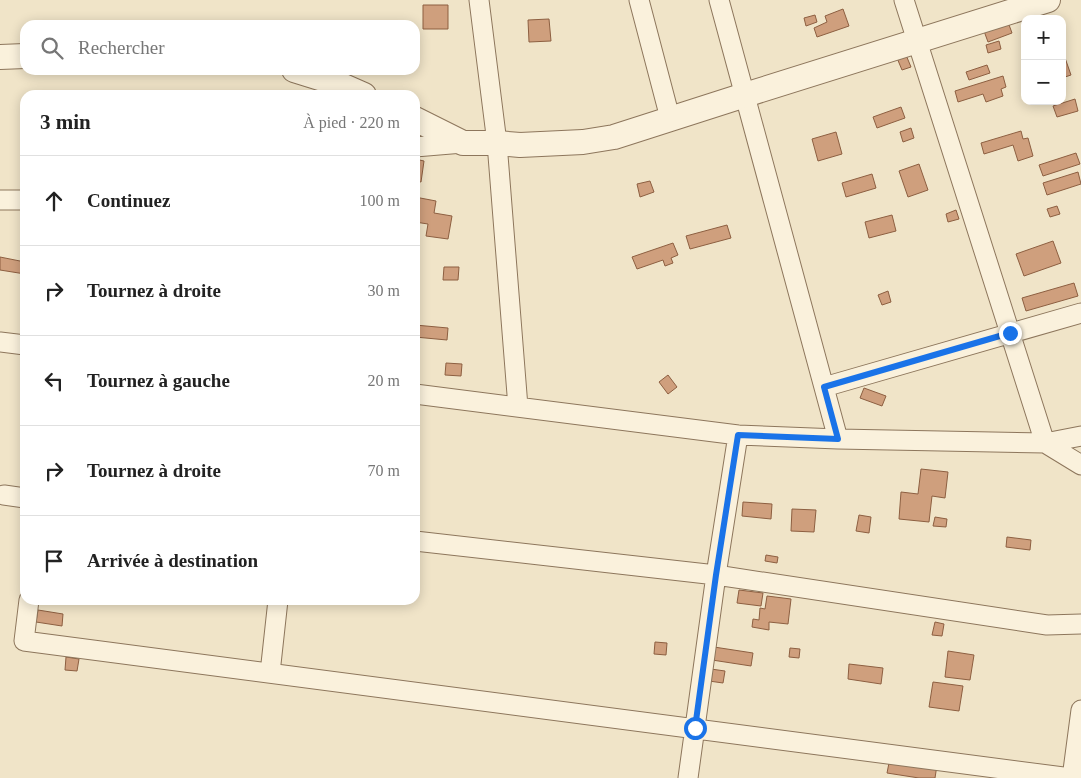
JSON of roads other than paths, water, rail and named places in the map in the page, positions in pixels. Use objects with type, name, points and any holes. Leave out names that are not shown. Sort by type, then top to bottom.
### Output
[{"type":"street","points":[[479,0],[497,143],[518,407]]},
{"type":"street","points":[[639,0],[670,118]]},
{"type":"street","points":[[719,0],[838,439]]},
{"type":"street","points":[[904,0],[1045,443],[1081,465]]},
{"type":"street","points":[[420,147],[463,143],[520,145],[583,142],[614,137],[745,94],[1048,0]]},
{"type":"street","points":[[0,57],[20,56]]},
{"type":"street","points":[[310,75],[353,90]]},
{"type":"street","points":[[420,122],[463,143]]},
{"type":"street","points":[[0,200],[20,200]]},
{"type":"street","points":[[824,387],[1081,313]]},
{"type":"street","points":[[0,342],[20,344]]},
{"type":"street","points":[[420,395],[738,435],[1045,443],[1081,436]]},
{"type":"street","points":[[688,778],[716,575],[738,435]]},
{"type":"street","points":[[4,496],[20,498]]},
{"type":"street","points":[[420,542],[716,575],[1047,625],[1081,624]]},
{"type":"street","points":[[28,605],[24,641],[1072,778],[1081,710]]},
{"type":"street","points":[[270,673],[277,605]]}]
